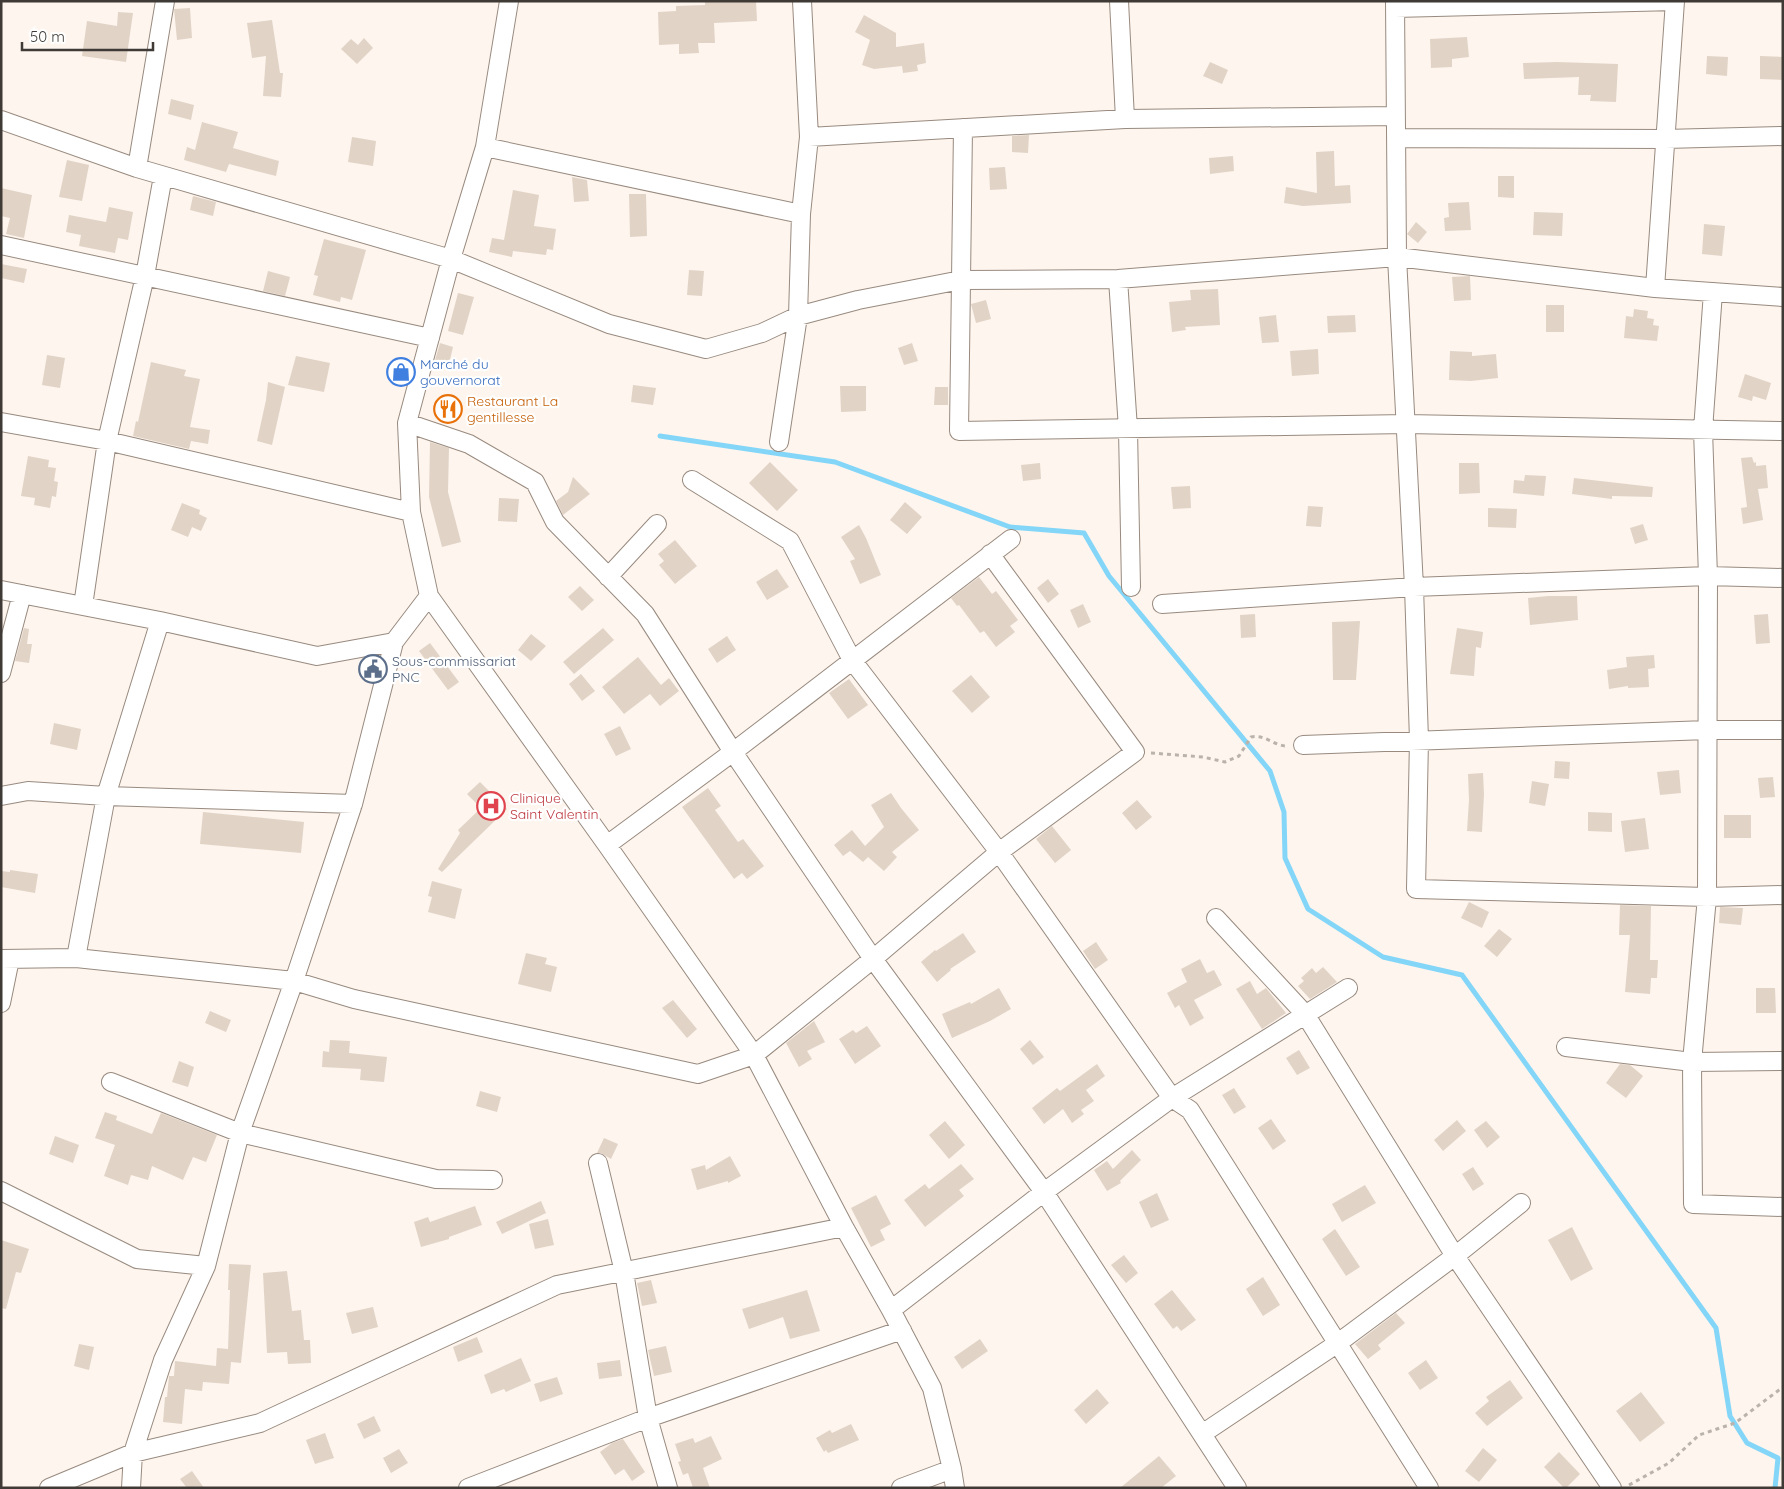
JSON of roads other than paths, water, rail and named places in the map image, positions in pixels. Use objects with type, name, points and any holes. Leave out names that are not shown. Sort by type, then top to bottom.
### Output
[{"type":"street","points":[[137,168],[165,1]]},
{"type":"street","points":[[509,1],[486,147],[451,259],[407,423],[411,512],[429,596],[754,1055],[844,1227],[932,1388],[952,1468],[955,1488]]},
{"type":"street","points":[[779,442],[798,316],[801,214],[808,137],[802,1]]},
{"type":"street","points":[[1119,1],[1126,120]]},
{"type":"street","points":[[1655,288],[1675,1],[1395,4],[1396,257],[1414,587],[1419,740],[1416,889],[1707,897],[1783,895]]},
{"type":"street","points":[[808,137],[1126,120],[1396,116]]},
{"type":"street","points":[[1,120],[137,168],[451,259],[609,324],[706,349],[762,332],[798,316],[858,300],[961,280],[1118,278],[1396,257],[1655,288],[1783,297]]},
{"type":"street","points":[[963,128],[959,431],[1406,424],[1783,432]]},
{"type":"street","points":[[1396,138],[1665,139],[1783,136]]},
{"type":"street","points":[[486,147],[801,214]]},
{"type":"street","points":[[83,606],[108,441],[145,276],[163,176]]},
{"type":"street","points":[[1,245],[430,338]]},
{"type":"street","points":[[1118,278],[1128,429],[1131,587]]},
{"type":"street","points":[[1713,292],[1704,430],[1708,576],[1707,897],[1692,1062],[1693,1204],[1783,1207]]},
{"type":"street","points":[[1,422],[108,441],[411,512]]},
{"type":"street","points":[[407,423],[469,444],[535,482],[555,522],[645,614],[733,752],[873,959],[1044,1192],[1202,1434],[1231,1486]]},
{"type":"street","points":[[692,480],[790,541],[852,660],[999,852],[1172,1098],[1190,1110],[1429,1488]]},
{"type":"street","points":[[608,577],[657,524]]},
{"type":"street","points":[[607,845],[733,752],[1011,539]]},
{"type":"street","points":[[1,1003],[5,959],[76,958],[294,981],[354,999],[698,1074],[754,1055],[873,959],[999,852],[1135,752],[990,554]]},
{"type":"street","points":[[1162,604],[1414,587],[1708,576],[1783,578]]},
{"type":"street","points":[[1,590],[160,621],[317,656],[394,642]]},
{"type":"street","points":[[1,673],[22,594]]},
{"type":"street","points":[[131,1488],[133,1453],[162,1360],[206,1266],[240,1132],[294,981],[353,804],[394,642],[429,596]]},
{"type":"street","points":[[76,958],[106,796],[160,621]]},
{"type":"street","points":[[1303,745],[1707,730],[1783,730]]},
{"type":"street","points":[[1,796],[28,791],[106,796],[353,804]]},
{"type":"street","points":[[1216,918],[1305,1014],[1455,1256],[1614,1488]]},
{"type":"street","points":[[891,1310],[1044,1192],[1172,1098],[1348,988]]},
{"type":"street","points":[[1566,1047],[1692,1062],[1783,1061]]},
{"type":"street","points":[[111,1082],[240,1132],[436,1179],[493,1180]]},
{"type":"street","points":[[598,1163],[624,1272],[648,1418],[668,1488]]},
{"type":"street","points":[[1,1191],[138,1259],[206,1266]]},
{"type":"street","points":[[1202,1434],[1338,1343],[1455,1256],[1521,1203]]},
{"type":"street","points":[[49,1488],[133,1453],[260,1423],[557,1285],[844,1227]]},
{"type":"street","points":[[468,1488],[648,1418],[902,1330]]},
{"type":"street","points":[[901,1488],[952,1468]]},
{"type":"waterway","points":[[660,436],[835,462],[1010,527],[1084,533],[1109,576],[1270,771],[1284,812],[1285,858],[1308,909],[1383,957],[1462,975],[1716,1328],[1730,1416],[1747,1443],[1778,1458],[1775,1488]]},
{"type":"place","name":"Marché du gouvernorat","points":[[401,372]]},
{"type":"place","name":"Restaurant La gentillesse","points":[[448,409]]},
{"type":"place","name":"Sous-commissariat PNC","points":[[373,669]]},
{"type":"place","name":"Clinique Saint Valentin","points":[[491,806]]}]
